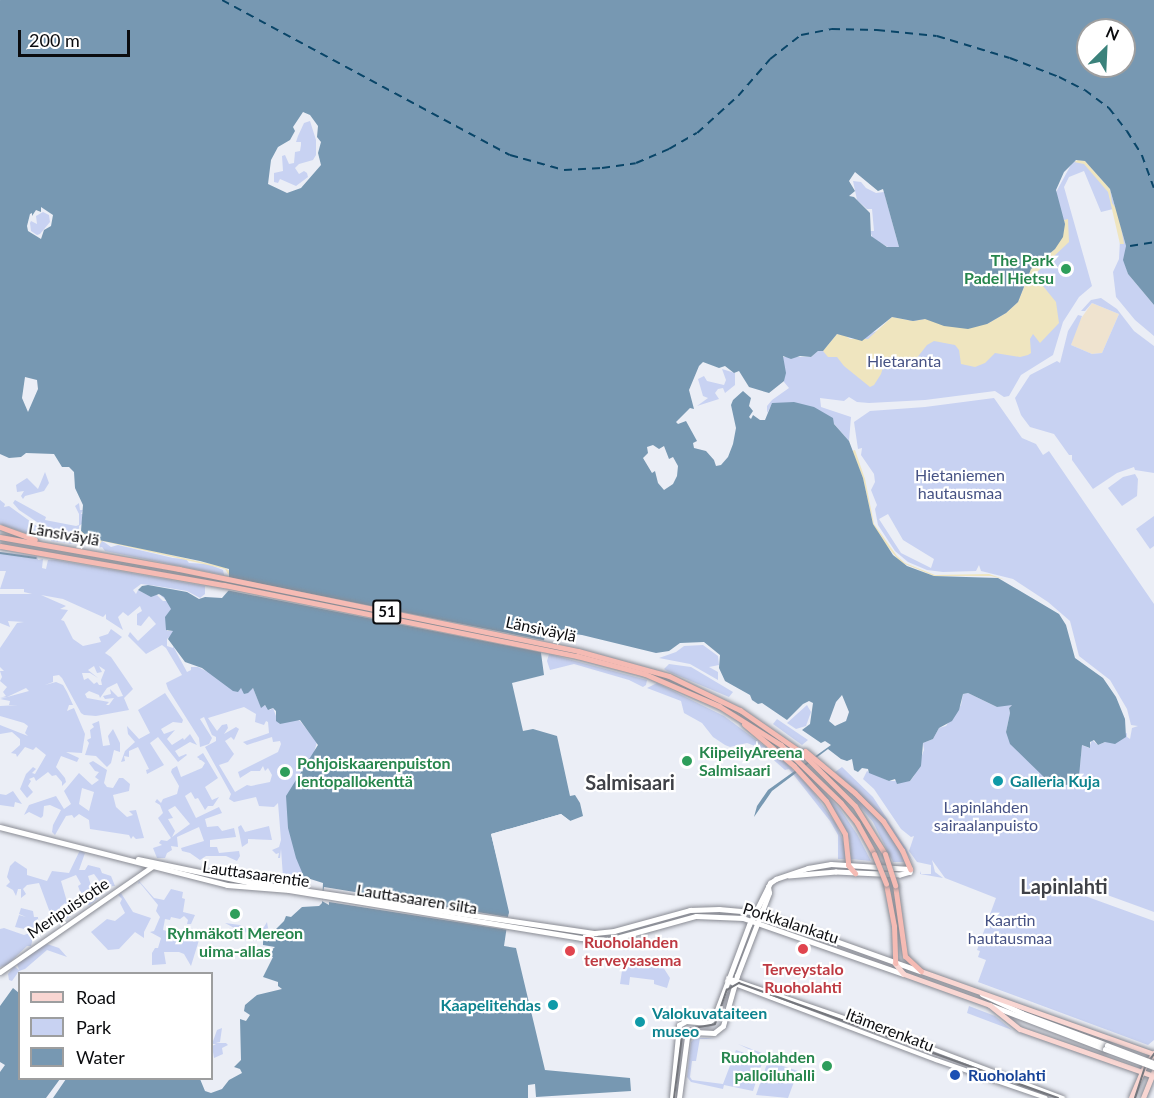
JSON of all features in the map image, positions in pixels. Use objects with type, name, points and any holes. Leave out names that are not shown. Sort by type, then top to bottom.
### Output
[{"type":"highway","points":[[0,527],[45,544]]},
{"type":"highway","name":"Länsiväylä","points":[[0,537],[45,544],[626,662],[685,682],[721,699],[769,728],[802,753],[865,818],[885,854],[895,885],[905,956],[921,971]]},
{"type":"highway","name":"Länsiväylä","points":[[0,546],[224,582]]},
{"type":"highway","name":"Länsiväylä","points":[[549,647],[655,678],[699,696],[737,716],[781,745],[826,785],[857,823],[874,854],[886,884],[894,926],[895,963]]},
{"type":"highway","points":[[737,716],[794,766],[831,809],[847,840],[848,865],[855,873]]},
{"type":"highway","points":[[769,728],[814,758],[869,806],[893,834],[908,859],[910,869]]},
{"type":"main road","name":"Lauttasaarentie","points":[[0,827],[161,865],[323,894]]},
{"type":"main road","name":"Lauttasaarentie","points":[[124,857],[227,885],[323,894]]},
{"type":"main road","name":"Lauttasaarentie","points":[[152,866],[161,865]]},
{"type":"main road","points":[[672,1098],[679,1025],[684,1022],[711,1022],[755,912],[773,881],[814,867],[848,865],[910,869],[910,872],[905,875],[855,873],[789,876]]},
{"type":"main road","name":"Meripuistotie","points":[[0,972],[152,866]]},
{"type":"main road","points":[[679,1098],[687,1037],[694,1032],[718,1031],[725,1021],[736,982],[769,893],[768,887]]},
{"type":"main road","name":"Lauttasaaren silta","points":[[323,894],[509,924]]},
{"type":"main road","name":"Porkkalankatu","points":[[509,924],[603,933],[681,912],[719,909],[755,912],[1154,1053]]},
{"type":"main road","name":"Porkkalankatu","points":[[509,924],[609,940],[696,916],[721,915],[752,920],[1106,1047]]},
{"type":"main road","points":[[895,963],[904,974]]},
{"type":"main road","name":"Porkkalankatu","points":[[981,993],[1153,1069]]},
{"type":"main road","name":"Porkkalankatu","points":[[990,1005],[1020,1029],[1141,1073],[1153,1069]]},
{"type":"main road","points":[[1131,1098],[1141,1073],[1154,1053]]},
{"type":"main road","points":[[1143,1098],[1153,1069]]},
{"type":"street","name":"Itämerenkatu","points":[[727,979],[920,1044],[1063,1098]]},
{"type":"street","name":"Itämerenkatu","points":[[736,982],[936,1060],[1046,1098]]},
{"type":"shaded area","points":[[1092,303],[1119,314],[1102,353],[1092,354],[1071,345],[1077,324]]},
{"type":"green space","points":[[310,121],[316,140],[316,155],[313,160],[299,164],[295,168],[299,174],[304,171],[307,173],[308,177],[296,186],[280,179],[278,183],[274,182],[274,173],[283,171],[282,156],[285,155],[289,164],[294,163],[295,152],[300,151],[301,145],[301,142],[296,142],[298,136],[304,123]]},
{"type":"green space","name":"Hietaranta","points":[[1073,161],[1085,161],[1110,189],[1126,246],[1125,264],[1128,274],[1154,305],[1154,336],[1135,320],[1116,297],[1113,272],[1119,259],[1120,240],[1113,209],[1101,212],[1084,171],[1069,177],[1064,187],[1092,286],[1079,297],[1063,322],[1053,355],[1021,375],[1009,396],[1004,397],[995,391],[925,400],[869,403],[857,402],[849,397],[844,401],[820,398],[821,407],[851,417],[849,441],[829,418],[772,404],[767,413],[767,406],[772,400],[789,388],[784,382],[782,357],[811,357],[818,351],[1028,280],[1065,224],[1055,194]]},
{"type":"green space","points":[[853,181],[861,182],[866,188],[876,193],[884,192],[899,247],[888,247],[873,239],[870,231],[874,231],[872,209],[867,209],[857,200]]},
{"type":"green space","points":[[43,212],[49,215],[50,222],[37,235],[31,231],[30,223],[31,221],[37,224],[36,216]]},
{"type":"green space","points":[[1101,298],[1117,309],[1134,331],[1154,346],[1154,473],[1135,470],[1134,467],[1117,473],[1093,489],[1072,460],[1072,455],[1069,455],[1054,434],[1030,427],[1021,415],[1015,398],[1030,375],[1057,361],[1060,363],[1068,331],[1078,315],[1082,316],[1071,345],[1092,354],[1102,353],[1119,314],[1092,303],[1085,311],[1081,311],[1091,300]]},
{"type":"green space","points":[[722,369],[735,373],[735,385],[725,393],[723,388],[718,389],[715,393],[719,399],[697,406],[708,398],[703,396],[698,379],[704,376],[707,381],[724,385],[726,380]]},
{"type":"green space","points":[[994,398],[1022,438],[1036,444],[1043,455],[1049,451],[1154,604],[1154,912],[1077,884],[1074,892],[1154,921],[1154,1040],[1148,1045],[978,982],[986,960],[978,957],[980,951],[977,950],[996,898],[945,878],[932,860],[935,872],[943,878],[920,874],[920,871],[921,874],[931,874],[931,865],[917,862],[909,851],[914,836],[911,837],[901,829],[874,789],[863,779],[867,771],[889,781],[910,781],[924,750],[923,743],[933,739],[939,728],[946,726],[961,705],[963,694],[968,693],[997,707],[1005,704],[1012,705],[1009,708],[1006,732],[1047,780],[1062,786],[1080,765],[1082,745],[1089,748],[1092,740],[1098,745],[1127,733],[1130,739],[1132,728],[1138,726],[1131,725],[1127,709],[1110,680],[1079,656],[1070,621],[1048,602],[1013,579],[981,571],[979,565],[976,571],[927,570],[908,562],[895,551],[878,525],[875,509],[877,505],[871,490],[875,482],[874,474],[861,455],[862,448],[858,449],[854,422],[870,411]],"holes":[[[888,514],[903,540],[934,559],[931,568],[901,553],[879,519]]]},
{"type":"green space","points":[[45,472],[49,483],[44,491],[25,496],[23,499],[21,496],[24,491],[17,492],[16,485],[27,478],[38,489]]},
{"type":"green space","points":[[1135,474],[1138,479],[1137,496],[1122,506],[1108,488],[1123,477]]},
{"type":"green space","points":[[0,500],[5,504],[4,507],[9,506],[45,532],[45,540],[0,524]]},
{"type":"green space","points":[[15,500],[46,517],[45,520],[76,526],[79,525],[79,514],[75,506],[79,503],[80,510],[83,510],[81,514],[85,514],[83,523],[79,526],[79,539],[67,535],[60,538],[88,546],[90,541],[97,543],[94,547],[51,541],[52,536],[49,530],[19,510],[13,503]]},
{"type":"green space","points":[[1154,516],[1154,546],[1150,549],[1136,529]]},
{"type":"green space","points":[[101,540],[111,547],[118,545],[186,559],[189,563],[208,564],[223,570],[224,575],[105,551],[102,547],[98,548]]},
{"type":"green space","points":[[0,552],[37,556],[38,560],[43,559],[42,568],[46,569],[48,560],[56,560],[205,586],[205,594],[200,598],[187,591],[141,584],[133,590],[136,594],[138,590],[148,595],[156,594],[163,601],[167,601],[159,594],[167,595],[176,608],[167,627],[167,631],[173,631],[173,634],[167,639],[167,646],[173,648],[173,646],[187,672],[191,670],[191,667],[198,667],[240,688],[248,691],[253,688],[261,707],[264,705],[270,710],[273,708],[279,724],[296,719],[317,742],[313,756],[289,793],[290,832],[304,877],[300,883],[283,877],[281,849],[280,858],[278,858],[279,853],[276,854],[272,850],[279,847],[281,840],[278,803],[274,807],[259,806],[256,797],[234,802],[229,799],[231,794],[205,747],[216,741],[216,737],[212,735],[204,717],[200,719],[212,738],[209,744],[200,747],[199,738],[168,689],[166,683],[182,675],[166,648],[162,645],[146,654],[128,636],[130,632],[138,641],[156,624],[149,616],[141,626],[137,625],[137,614],[142,611],[140,606],[128,616],[123,612],[118,617],[123,630],[106,619],[106,614],[103,617],[63,599],[41,595],[66,606],[60,609],[68,610],[61,620],[64,621],[73,639],[83,646],[101,642],[99,637],[108,634],[111,629],[122,637],[105,653],[111,657],[133,689],[124,698],[129,710],[96,716],[84,715],[62,678],[59,675],[53,676],[53,682],[45,685],[56,682],[63,685],[67,692],[73,705],[69,705],[67,711],[74,708],[85,734],[82,753],[66,752],[79,758],[77,762],[61,756],[56,767],[65,778],[66,782],[62,786],[62,782],[56,775],[52,776],[48,772],[36,781],[34,777],[29,779],[31,781],[28,786],[33,792],[27,798],[20,789],[26,774],[33,767],[36,769],[32,773],[35,774],[46,755],[36,747],[33,750],[25,747],[17,757],[16,754],[11,753],[20,745],[20,739],[12,732],[0,734],[0,725],[28,736],[25,733],[28,726],[24,723],[0,716],[0,706],[18,705],[9,705],[10,701],[0,699],[29,691],[26,688],[7,697],[0,698],[6,696],[3,692],[7,687],[0,681],[2,677],[0,671],[4,671],[0,667],[0,648],[17,623],[24,622],[8,621],[10,627],[0,623],[0,594],[32,594],[24,592],[24,589],[0,589],[6,571],[0,571]],"holes":[[[94,666],[97,673],[102,672],[99,666],[105,670],[101,680],[102,685],[97,682],[94,684],[88,678],[84,680],[82,673],[90,673],[98,678],[88,670]],[[117,683],[123,696],[118,697],[110,689],[111,694],[103,696],[105,699],[114,698],[109,705],[106,705],[109,702],[87,698],[85,694],[89,691],[99,695],[100,698],[107,688]],[[244,707],[256,714],[255,722],[264,725],[266,721],[268,722],[269,733],[243,742],[247,745],[272,737],[273,742],[280,741],[278,752],[238,772],[240,778],[251,771],[260,771],[263,766],[265,771],[268,768],[272,775],[270,782],[247,785],[235,792],[219,765],[228,762],[234,754],[225,741],[231,737],[234,740],[239,729],[236,727],[224,734],[228,728],[227,724],[222,725],[217,731],[208,718]]]},
{"type":"green space","points":[[703,645],[718,656],[719,665],[709,667],[718,672],[718,680],[690,664],[659,658],[676,652],[684,646]]},
{"type":"green space","points":[[549,654],[647,680],[646,685],[643,687],[629,680],[574,664],[550,670],[547,661]]},
{"type":"green space","points":[[669,664],[691,667],[733,692],[729,697],[667,671],[664,669]]},
{"type":"green space","points":[[657,683],[724,716],[782,759],[811,789],[836,824],[845,846],[845,859],[838,859],[838,835],[830,821],[789,769],[785,770],[760,748],[747,743],[730,747],[725,745],[713,737],[702,723],[684,713],[681,701],[647,688]]},
{"type":"green space","points":[[165,693],[183,720],[182,723],[173,722],[161,729],[164,734],[175,730],[167,739],[172,745],[183,738],[184,740],[190,734],[197,745],[190,742],[175,751],[179,757],[187,755],[178,762],[158,737],[150,743],[164,765],[147,774],[146,770],[149,769],[138,747],[129,751],[129,757],[124,756],[125,761],[121,762],[125,751],[135,742],[128,734],[127,726],[139,739],[150,733],[138,710]]},
{"type":"green space","points":[[807,705],[811,712],[806,726],[796,729],[787,723]]},
{"type":"green space","points":[[777,719],[808,740],[802,745],[773,724]]},
{"type":"green space","points":[[99,721],[103,746],[110,745],[108,736],[113,729],[120,743],[120,752],[114,750],[111,763],[107,767],[96,756],[85,755],[89,743],[87,740],[91,738],[90,730],[94,727],[92,724]]},
{"type":"green space","points":[[203,753],[218,778],[205,787],[212,800],[219,797],[213,806],[208,806],[205,810],[198,798],[195,799],[191,792],[185,796],[196,818],[219,807],[222,813],[205,819],[207,827],[218,826],[222,831],[234,828],[236,837],[210,840],[210,847],[217,847],[219,853],[239,851],[240,856],[237,861],[226,856],[206,856],[200,860],[182,851],[181,848],[204,841],[199,827],[177,837],[178,847],[171,846],[172,850],[165,858],[157,858],[153,848],[162,845],[159,843],[161,840],[167,841],[171,838],[158,818],[163,813],[160,805],[155,802],[157,799],[161,803],[163,799],[177,794],[179,786],[171,772],[172,769],[177,766],[181,777],[202,768],[205,763],[197,757]],"holes":[[[175,806],[190,824],[172,837],[175,831],[168,819],[173,818],[168,810]]]},
{"type":"green space","points":[[93,761],[107,770],[104,783],[107,787],[113,788],[119,778],[123,778],[130,784],[129,791],[113,795],[116,807],[127,817],[133,815],[129,811],[136,810],[144,838],[136,839],[133,836],[131,839],[129,835],[90,829],[89,820],[79,814],[74,818],[72,815],[66,816],[55,835],[52,832],[53,825],[61,810],[50,805],[44,806],[41,818],[29,812],[24,815],[29,805],[56,796],[64,809],[71,804],[64,791],[79,773],[92,785],[99,780],[95,777],[99,772],[95,771],[89,763]],"holes":[[[82,788],[94,792],[89,811],[79,804]]]},
{"type":"green space","points":[[842,767],[873,797],[913,862],[880,815],[835,772]]},
{"type":"green space","points":[[804,772],[840,809],[857,834],[871,861],[851,859],[850,841],[842,822]]},
{"type":"green space","points":[[837,779],[879,819],[905,862],[893,862],[873,822]]},
{"type":"green space","points":[[13,791],[22,804],[15,802],[14,807],[0,805],[0,794],[6,795]]},
{"type":"green space","points":[[241,825],[245,832],[269,826],[272,840],[248,839],[248,843],[242,847],[238,827]]},
{"type":"green space","points":[[80,850],[85,853],[79,870],[85,870],[88,865],[100,868],[102,873],[111,876],[115,886],[104,887],[103,881],[100,882],[94,874],[88,876],[94,895],[108,890],[90,905],[85,905],[78,886],[81,884],[76,875],[61,881],[70,912],[65,903],[60,907],[61,910],[65,908],[71,916],[60,923],[51,923],[52,918],[39,883],[27,885],[23,889],[26,894],[21,898],[21,889],[18,889],[16,896],[13,890],[6,886],[10,882],[7,877],[10,866],[15,861],[27,869],[27,875],[47,881],[52,871],[69,873]]},
{"type":"green space","points":[[139,881],[154,898],[164,900],[171,889],[183,892],[182,898],[185,899],[183,912],[195,915],[191,924],[187,924],[188,920],[184,916],[180,919],[171,917],[170,920],[165,919],[163,930],[184,935],[189,930],[193,931],[193,938],[199,940],[191,966],[184,954],[179,952],[164,952],[166,964],[152,965],[152,953],[155,948],[158,948],[161,938],[150,932],[154,931],[160,917],[156,911],[158,905],[140,883],[138,884]]},
{"type":"green space","points":[[121,893],[133,912],[151,918],[144,932],[144,938],[135,932],[119,949],[108,950],[91,932],[107,919],[115,921],[125,913],[120,903],[122,899],[118,895]]},
{"type":"green space","points":[[21,908],[33,911],[34,917],[38,917],[39,932],[15,927],[19,915],[26,917],[19,914]]},
{"type":"green space","points":[[267,922],[268,928],[262,936],[249,933],[248,930],[246,933],[244,929],[243,932],[238,930],[237,936],[233,934],[236,929],[225,923],[240,925],[249,930],[264,927]]},
{"type":"green space","points":[[4,928],[24,935],[30,933],[33,938],[31,946],[27,946],[7,965],[0,967],[0,929]]},
{"type":"green space","points":[[47,944],[59,948],[67,957],[47,950],[25,969],[19,971],[12,981],[9,980],[8,974],[14,966],[19,970],[17,964],[24,957]]},
{"type":"green space","points":[[623,964],[663,967],[670,978],[667,988],[654,984],[654,980],[630,977],[629,985],[620,984]]},
{"type":"green space","points":[[969,1006],[995,1016],[1012,1030],[967,1013]]},
{"type":"green space","points":[[222,1028],[220,1042],[216,1043],[228,1045],[222,1048],[223,1054],[214,1058],[213,1046],[216,1044],[213,1044],[213,1041],[217,1030]]},
{"type":"green space","points":[[695,1038],[700,1038],[696,1061],[692,1061],[690,1077],[692,1080],[723,1084],[736,1050],[747,1054],[746,1058],[756,1058],[757,1053],[738,1044],[765,1054],[753,1091],[724,1085],[723,1089],[691,1082],[687,1077],[691,1042]]},
{"type":"green space","points":[[768,1061],[798,1071],[788,1098],[756,1095]]},
{"type":"sand","points":[[1085,161],[1110,189],[1112,203],[1118,211],[1124,244],[1120,244],[1108,192],[1084,164],[1074,162]]},
{"type":"sand","name":"Hietaranta","points":[[1068,219],[1069,242],[1034,275],[1056,302],[1059,323],[1040,343],[1033,334],[1030,339],[1031,353],[1028,355],[1020,357],[995,353],[985,363],[975,367],[961,364],[959,350],[955,345],[934,341],[927,345],[916,359],[902,364],[885,361],[881,374],[870,387],[844,366],[837,357],[828,357],[823,351],[837,334],[845,335],[850,339],[868,339],[892,317],[913,321],[925,319],[987,324],[1006,313],[1018,302],[1031,269],[1055,249],[1065,224],[1064,220]]},
{"type":"sand","points":[[855,450],[865,479],[874,524],[897,556],[905,563],[935,575],[989,574],[1006,580],[991,576],[934,576],[900,562],[879,536],[873,524],[863,478],[852,451]]},
{"type":"sand","points":[[81,531],[92,540],[104,540],[224,567],[231,572],[230,577],[225,569],[102,541],[100,544],[84,541]]},
{"type":"water","points":[[0,0],[1154,0],[1154,305],[1128,274],[1123,260],[1126,246],[1110,189],[1085,161],[1076,160],[1064,172],[1056,190],[1065,224],[1063,237],[1055,249],[1031,269],[1018,302],[1006,313],[987,324],[968,329],[944,326],[925,319],[913,321],[892,317],[862,341],[837,334],[823,351],[818,351],[811,357],[800,356],[791,359],[783,356],[786,373],[784,381],[769,393],[749,387],[739,371],[734,373],[725,366],[719,368],[703,362],[689,390],[694,409],[690,408],[676,422],[678,424],[686,421],[697,441],[693,443],[694,448],[706,451],[716,466],[721,465],[728,457],[733,444],[736,428],[731,405],[743,391],[751,398],[749,406],[753,411],[749,417],[751,419],[753,415],[760,420],[765,420],[772,403],[794,402],[814,407],[833,418],[834,424],[849,441],[863,478],[873,524],[893,555],[907,566],[934,576],[998,578],[1059,614],[1066,625],[1075,658],[1103,678],[1116,697],[1125,719],[1126,737],[1115,744],[1105,742],[1098,745],[1094,740],[1090,742],[1090,748],[1082,745],[1079,776],[1074,783],[1062,786],[1047,780],[1010,744],[1006,732],[1009,708],[1012,705],[997,707],[968,693],[963,694],[959,710],[952,721],[939,728],[933,739],[923,743],[921,766],[910,781],[897,784],[895,779],[889,781],[869,773],[868,769],[862,768],[858,772],[854,770],[852,759],[847,761],[841,759],[828,749],[772,791],[754,817],[757,806],[768,790],[831,745],[825,741],[821,743],[802,730],[810,724],[813,703],[809,701],[803,704],[787,720],[762,703],[758,704],[752,700],[750,695],[725,681],[719,668],[720,655],[704,642],[680,643],[669,651],[656,653],[582,635],[551,631],[545,636],[541,653],[544,675],[512,683],[523,731],[533,729],[557,736],[570,796],[575,795],[580,803],[583,816],[570,821],[561,814],[491,834],[509,912],[504,946],[516,948],[545,1070],[630,1078],[631,1091],[536,1097],[535,1084],[528,1085],[528,1098],[53,1098],[65,1080],[200,1080],[205,1091],[211,1093],[222,1089],[229,1080],[242,1073],[240,1069],[234,1067],[241,1060],[240,1019],[246,1021],[250,1015],[244,1011],[245,1005],[257,995],[282,989],[278,986],[278,982],[263,977],[273,957],[268,956],[268,953],[275,947],[263,945],[263,936],[271,934],[286,916],[291,917],[302,907],[319,906],[322,903],[323,883],[304,877],[296,858],[288,828],[286,796],[318,745],[300,720],[280,724],[276,721],[276,711],[273,708],[268,710],[265,705],[261,708],[253,688],[244,694],[241,688],[238,692],[233,691],[202,668],[185,662],[168,639],[173,631],[166,630],[165,617],[171,609],[164,597],[159,594],[151,597],[138,590],[148,585],[187,592],[199,599],[222,598],[229,590],[229,569],[89,538],[81,531],[83,505],[75,488],[74,472],[69,467],[62,467],[54,454],[26,453],[21,457],[9,458],[0,454]],"holes":[[[303,112],[310,115],[318,126],[317,137],[321,142],[318,153],[321,165],[301,188],[287,193],[268,184],[271,160],[278,147],[290,140],[295,131],[293,127]],[[855,172],[878,191],[883,189],[899,247],[887,247],[871,236],[870,213],[854,197],[849,196],[855,191],[849,181]],[[41,207],[53,215],[51,226],[44,230],[41,239],[28,231],[27,226],[30,214],[32,213],[32,216],[36,210],[41,212]],[[25,377],[37,380],[38,389],[28,412],[22,398]],[[653,445],[659,449],[664,446],[669,459],[673,457],[678,466],[673,484],[664,490],[658,483],[655,471],[652,473],[643,458],[648,453],[647,447]],[[842,695],[849,712],[846,721],[835,726],[829,721],[836,702]]]},
{"type":"water","points":[[13,988],[18,992],[18,1080],[59,1080],[46,1098],[0,1098],[0,1072],[5,1065],[0,1062],[0,1006]]},
{"type":"pier","points":[[227,577],[547,641],[544,653],[226,590]]},
{"type":"pier","points":[[561,814],[573,823],[561,817],[494,835],[512,912],[508,930],[329,902],[329,905],[322,901],[324,887],[508,917],[510,910],[491,834]]},
{"type":"waterway","points":[[0,553],[36,558]]},
{"type":"ferry route","points":[[222,0],[510,155],[564,170],[636,163],[669,149],[697,133],[738,96],[770,59],[801,35],[832,29],[877,30],[937,36],[1010,58],[1085,90],[1109,108],[1127,131],[1142,155],[1154,188]]},
{"type":"ferry route","points":[[1130,246],[1154,242]]},
{"type":"tram line","points":[[674,1098],[682,1036],[688,1029],[715,1024],[727,990],[739,983],[1058,1098]]},
{"type":"tram line","points":[[1135,1098],[1145,1067],[1154,1054]]},
{"type":"place","name":"The Park Padel Hietsu","points":[[1066,269]]},
{"type":"place","name":"KiipeilyAreena Salmisaari","points":[[687,761]]},
{"type":"place","name":"Pohjoiskaarenpuiston lentopallokenttä","points":[[285,772]]},
{"type":"place","name":"Galleria Kuja","points":[[998,781]]},
{"type":"place","name":"Ryhmäkoti Mereon uima-allas","points":[[235,914]]},
{"type":"place","name":"Terveystalo Ruoholahti","points":[[803,949]]},
{"type":"place","name":"Ruoholahden terveysasema","points":[[570,951]]},
{"type":"place","name":"Kaapelitehdas","points":[[553,1005]]},
{"type":"place","name":"Valokuvataiteen museo","points":[[640,1022]]},
{"type":"place","name":"Ruoholahden palloiluhalli","points":[[827,1066]]},
{"type":"place","name":"Ruoholahti","points":[[955,1075]]},
{"type":"district","name":"Salmisaari","points":[[630,782]]},
{"type":"district","name":"Lapinlahti","points":[[1064,886]]},
{"type":"park label","name":"Hietaniemen hautausmaa","points":[[960,484]]},
{"type":"park label","name":"Lapinlahden sairaalanpuisto","points":[[986,816]]},
{"type":"park label","name":"Kaartin hautausmaa","points":[[1010,929]]}]
